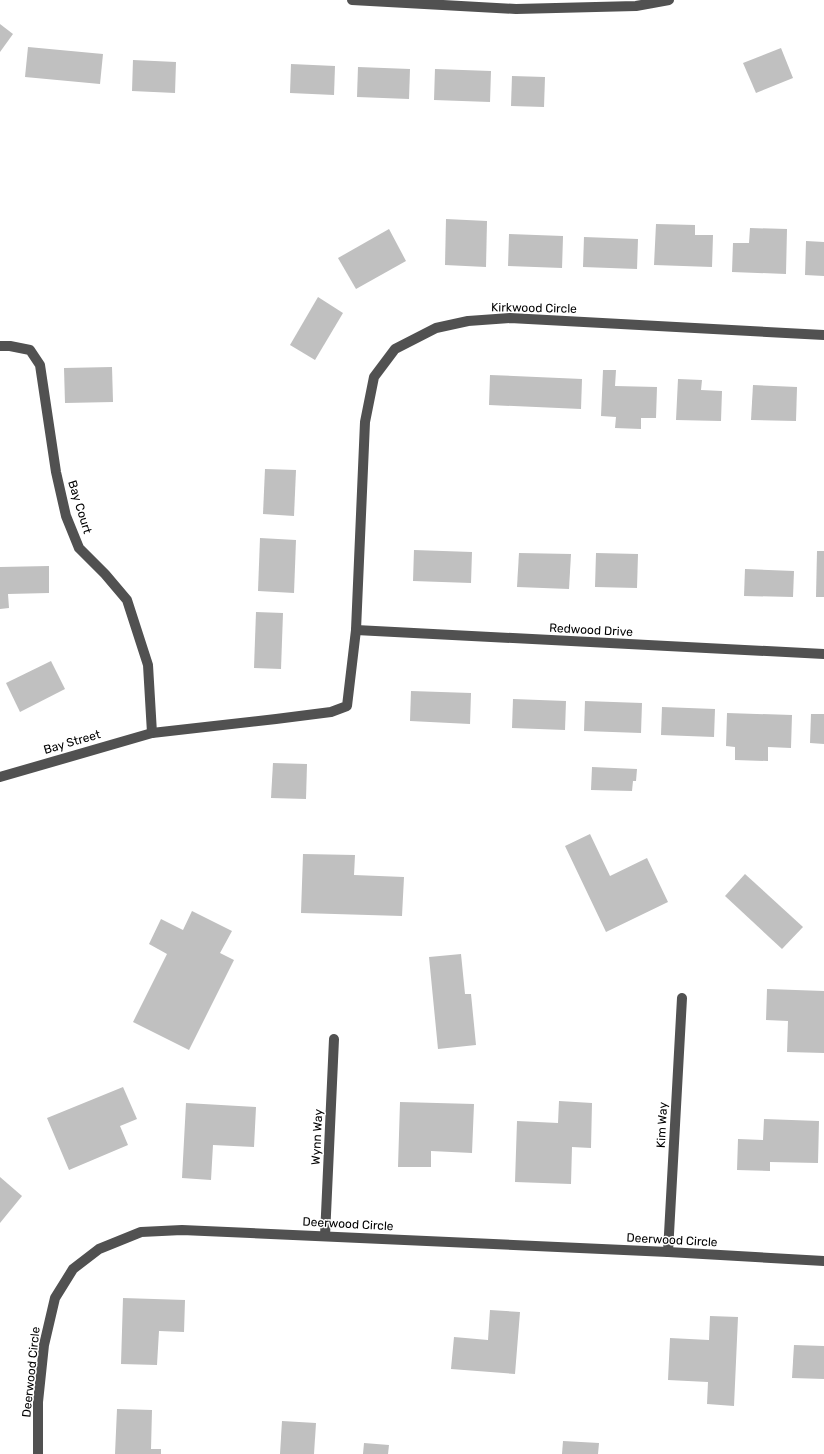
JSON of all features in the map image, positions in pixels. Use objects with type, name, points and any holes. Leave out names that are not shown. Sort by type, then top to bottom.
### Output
[{"type":"street","points":[[352,0],[516,9],[636,6],[669,0]]},
{"type":"street","name":"Kirkwood Circle","points":[[152,733],[331,712],[347,706],[356,630],[365,422],[374,377],[395,349],[436,328],[468,321],[510,318],[824,335]]},
{"type":"street","name":"Bay Court","points":[[0,346],[10,346],[30,350],[40,365],[56,472],[66,516],[79,548],[105,574],[127,600],[148,666],[152,733]]},
{"type":"street","name":"Redwood Drive","points":[[356,630],[824,654]]},
{"type":"street","name":"Bay Street","points":[[0,777],[152,733]]},
{"type":"street","name":"Kim Way","points":[[668,1252],[682,998]]},
{"type":"street","name":"Wynn Way","points":[[325,1236],[334,1039]]},
{"type":"street","name":"Deerwood Circle","points":[[38,1454],[38,1402],[44,1345],[55,1298],[73,1269],[99,1249],[141,1232],[182,1230],[325,1236],[824,1261]]},
{"type":"building","points":[[0,24],[13,34],[0,52]]},
{"type":"building","points":[[28,47],[103,54],[100,84],[25,77]]},
{"type":"building","points":[[781,48],[793,78],[756,93],[743,63]]},
{"type":"building","points":[[133,60],[176,62],[175,93],[132,91]]},
{"type":"building","points":[[291,64],[335,66],[334,95],[290,93]]},
{"type":"building","points":[[358,67],[410,69],[409,99],[357,97]]},
{"type":"building","points":[[435,69],[491,71],[490,102],[434,100]]},
{"type":"building","points":[[512,76],[545,77],[544,107],[511,106]]},
{"type":"building","points":[[446,219],[487,221],[486,267],[445,265]]},
{"type":"building","points":[[656,224],[695,225],[695,235],[713,235],[712,267],[654,265]]},
{"type":"building","points":[[750,228],[787,229],[786,274],[732,272],[733,243],[749,243]]},
{"type":"building","points":[[389,229],[406,261],[356,289],[338,258]]},
{"type":"building","points":[[509,234],[563,236],[562,268],[508,266]]},
{"type":"building","points":[[584,237],[638,239],[637,269],[583,267]]},
{"type":"building","points":[[806,241],[824,242],[824,276],[805,275]]},
{"type":"building","points":[[318,297],[343,313],[315,360],[290,345]]},
{"type":"building","points":[[112,367],[113,402],[65,403],[64,368]]},
{"type":"building","points":[[603,370],[616,370],[615,386],[657,387],[656,418],[641,418],[641,429],[615,428],[616,417],[601,416]]},
{"type":"building","points":[[490,375],[582,379],[581,409],[489,405]]},
{"type":"building","points":[[678,379],[702,380],[701,390],[722,391],[721,421],[676,420]]},
{"type":"building","points":[[753,385],[797,387],[796,421],[751,420]]},
{"type":"building","points":[[265,469],[296,470],[294,516],[263,514]]},
{"type":"building","points":[[260,538],[296,540],[294,593],[258,591]]},
{"type":"building","points":[[414,550],[472,552],[471,583],[413,581]]},
{"type":"building","points":[[817,551],[824,551],[824,597],[816,597]]},
{"type":"building","points":[[519,553],[571,554],[569,589],[517,587]]},
{"type":"building","points":[[596,553],[638,554],[637,588],[595,587]]},
{"type":"building","points":[[49,566],[49,593],[8,594],[9,608],[0,609],[0,567]]},
{"type":"building","points":[[745,569],[794,571],[793,597],[744,596]]},
{"type":"building","points":[[256,612],[283,613],[281,669],[254,668]]},
{"type":"building","points":[[51,661],[65,689],[20,712],[6,683]]},
{"type":"building","points":[[411,691],[471,693],[470,724],[410,721]]},
{"type":"building","points":[[513,699],[566,701],[565,730],[512,728]]},
{"type":"building","points":[[585,701],[642,703],[641,733],[584,731]]},
{"type":"building","points":[[662,707],[715,709],[714,737],[661,735]]},
{"type":"building","points":[[727,713],[792,715],[791,748],[768,747],[768,761],[735,760],[735,747],[726,746]]},
{"type":"building","points":[[811,714],[824,714],[824,744],[810,743]]},
{"type":"building","points":[[273,763],[307,764],[306,799],[271,798]]},
{"type":"building","points":[[592,767],[637,769],[636,781],[633,781],[632,791],[591,790]]},
{"type":"building","points":[[590,834],[610,876],[647,858],[668,902],[606,932],[565,846]]},
{"type":"building","points":[[303,854],[355,855],[354,875],[404,877],[402,916],[301,913]]},
{"type":"building","points":[[745,874],[803,927],[782,949],[725,896]]},
{"type":"building","points":[[192,911],[232,931],[220,953],[234,960],[189,1050],[133,1022],[167,954],[149,944],[161,919],[183,930]]},
{"type":"building","points":[[461,954],[465,994],[471,994],[476,1045],[438,1049],[429,957]]},
{"type":"building","points":[[767,989],[824,991],[824,1053],[787,1052],[788,1021],[766,1020]]},
{"type":"building","points":[[123,1087],[137,1119],[120,1126],[128,1145],[69,1170],[47,1118]]},
{"type":"building","points":[[559,1101],[592,1103],[591,1148],[572,1147],[571,1184],[515,1182],[517,1121],[558,1123]]},
{"type":"building","points":[[400,1102],[474,1104],[472,1153],[431,1151],[431,1167],[398,1167]]},
{"type":"building","points":[[186,1103],[256,1107],[254,1147],[213,1145],[211,1180],[182,1178]]},
{"type":"building","points":[[764,1119],[819,1121],[818,1163],[770,1162],[770,1171],[737,1170],[738,1139],[763,1140]]},
{"type":"building","points":[[0,1177],[22,1196],[0,1223]]},
{"type":"building","points":[[123,1298],[185,1300],[184,1332],[159,1331],[157,1365],[121,1364]]},
{"type":"building","points":[[490,1310],[520,1312],[515,1374],[451,1369],[454,1337],[488,1340]]},
{"type":"building","points":[[710,1316],[738,1317],[734,1406],[707,1404],[708,1382],[668,1380],[670,1338],[709,1340]]},
{"type":"building","points":[[794,1345],[824,1346],[824,1379],[792,1378]]},
{"type":"building","points":[[117,1409],[152,1410],[151,1449],[161,1449],[161,1454],[115,1454]]},
{"type":"building","points":[[282,1421],[316,1423],[314,1454],[280,1454]]},
{"type":"building","points":[[563,1441],[599,1443],[598,1454],[562,1454]]},
{"type":"building","points":[[364,1443],[389,1445],[388,1454],[363,1454]]}]
